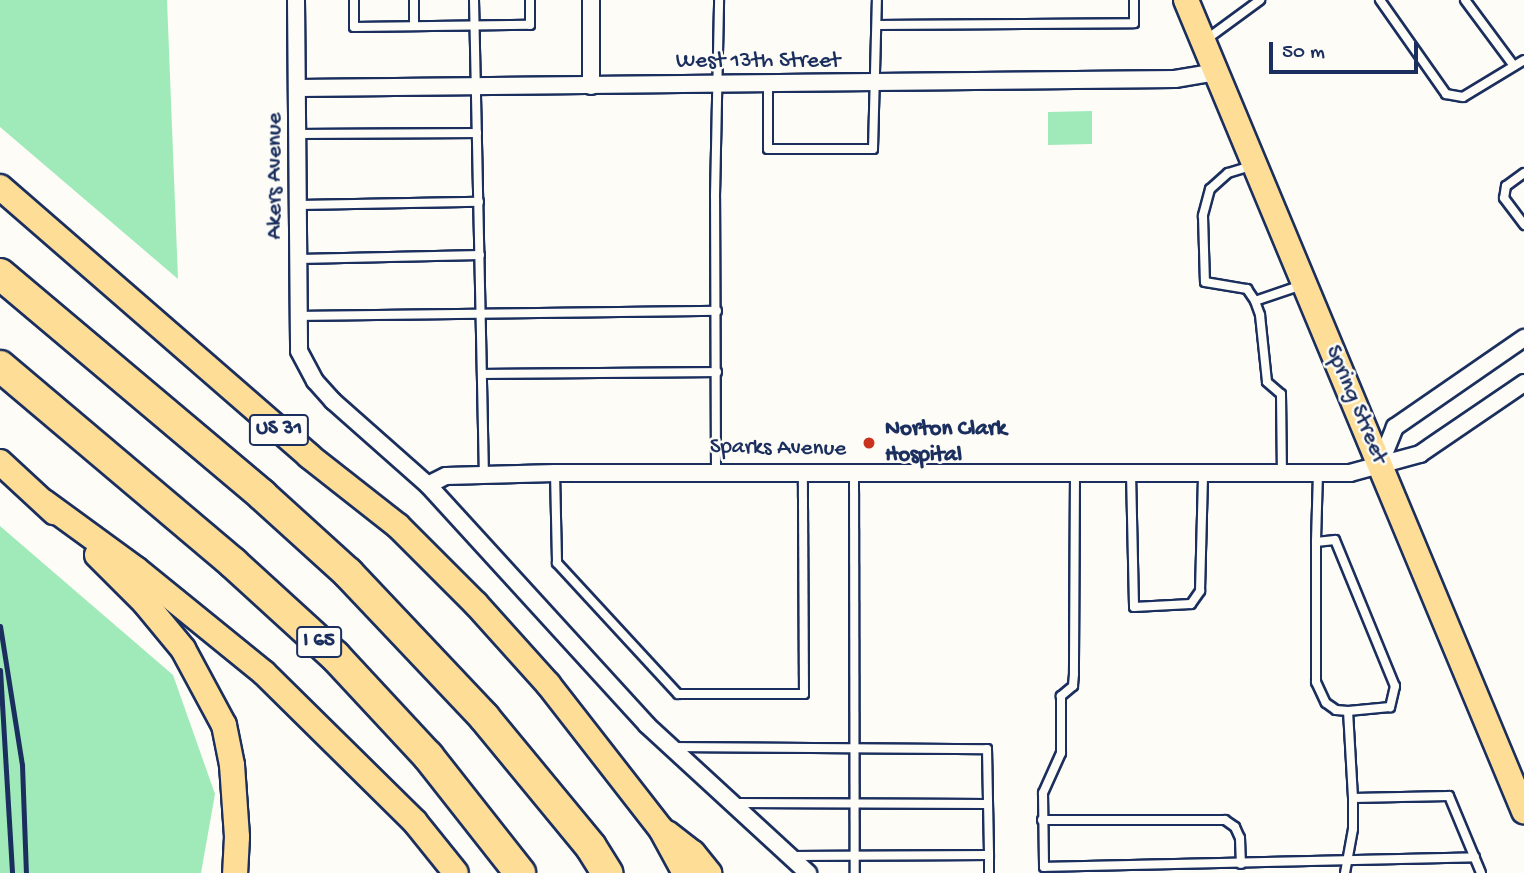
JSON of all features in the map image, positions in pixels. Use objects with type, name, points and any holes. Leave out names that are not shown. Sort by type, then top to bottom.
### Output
[{"type":"highway","points":[[0,274],[262,495],[348,573],[484,717],[591,847],[607,873]]},
{"type":"highway","name":"I 65","points":[[0,366],[233,563],[335,656],[428,756],[520,873]]},
{"type":"main road","name":"Spring Street","points":[[1186,0],[1524,811]]},
{"type":"main road","name":"US 31","points":[[0,187],[309,456],[398,526],[476,604],[548,684],[661,829],[685,873]]},
{"type":"main road","points":[[0,462],[145,603],[183,649],[204,682],[224,726],[232,765],[237,837],[235,873]]},
{"type":"main road","points":[[44,502],[136,569],[264,673],[415,822],[456,873]]},
{"type":"main road","points":[[661,829],[693,853],[709,873]]},
{"type":"street","name":"Akers Avenue","points":[[296,0],[299,88],[299,351],[315,381],[333,401],[428,485]]},
{"type":"street","points":[[591,0],[591,86]]},
{"type":"street","name":"West 13th Street","points":[[299,88],[1175,79],[1217,72]]},
{"type":"street","points":[[1380,464],[1395,427],[1524,338]]},
{"type":"street","name":"Sparks Avenue","points":[[428,485],[446,476],[555,473],[1350,473],[1420,454],[1524,383]]},
{"type":"street","points":[[428,485],[647,725],[808,873]]},
{"type":"lane","points":[[354,0],[354,27],[530,24],[530,0]]},
{"type":"lane","points":[[414,0],[414,26]]},
{"type":"lane","points":[[474,0],[484,474]]},
{"type":"lane","points":[[716,471],[716,84],[719,0]]},
{"type":"lane","points":[[768,84],[768,149],[873,149],[877,84],[877,0]]},
{"type":"lane","points":[[877,25],[1134,23],[1134,0]]},
{"type":"lane","points":[[1204,41],[1249,3],[1260,0]]},
{"type":"lane","points":[[1380,0],[1446,94],[1463,97],[1524,60]]},
{"type":"lane","points":[[1465,0],[1514,66]]},
{"type":"lane","points":[[299,134],[478,133]]},
{"type":"lane","points":[[1253,165],[1228,173],[1210,189],[1203,216],[1205,282],[1247,289],[1255,301],[1260,315],[1267,382],[1281,394],[1282,473]]},
{"type":"lane","points":[[1524,173],[1506,186],[1504,198],[1524,225]]},
{"type":"lane","points":[[299,205],[479,202]]},
{"type":"lane","points":[[299,259],[480,255]]},
{"type":"lane","points":[[1255,301],[1304,285]]},
{"type":"lane","points":[[299,316],[718,311]]},
{"type":"lane","points":[[482,374],[717,372]]},
{"type":"lane","points":[[555,473],[557,563],[678,694],[804,694],[803,472]]},
{"type":"lane","points":[[1316,542],[1335,540],[1395,686],[1390,707],[1336,710],[1326,703],[1316,682],[1316,542],[1318,472]]},
{"type":"lane","points":[[854,473],[855,873]]},
{"type":"lane","points":[[1076,473],[1074,674],[1073,686],[1061,696],[1060,753],[1043,793],[1044,867],[1475,857]]},
{"type":"lane","points":[[1131,473],[1135,607],[1191,604],[1200,592],[1203,473]]},
{"type":"lane","points":[[1345,873],[1353,798],[1348,711]]},
{"type":"lane","points":[[671,747],[987,749],[989,873]]},
{"type":"lane","points":[[1353,798],[1450,796],[1481,873]]},
{"type":"lane","points":[[732,803],[988,804]]},
{"type":"lane","points":[[1042,820],[1225,820],[1235,827],[1240,838],[1241,863]]},
{"type":"lane","points":[[790,856],[989,855]]},
{"type":"green space","points":[[0,0],[167,0],[178,279],[0,127]]},
{"type":"green space","points":[[1092,111],[1092,144],[1048,145],[1048,112]]},
{"type":"green space","points":[[0,526],[173,675],[215,794],[201,873],[0,873]]},
{"type":"railway","points":[[0,626],[22,765],[26,873]]},
{"type":"railway","points":[[0,670],[12,873]]},
{"type":"place","name":"Norton Clark Hospital","points":[[869,443]]}]
